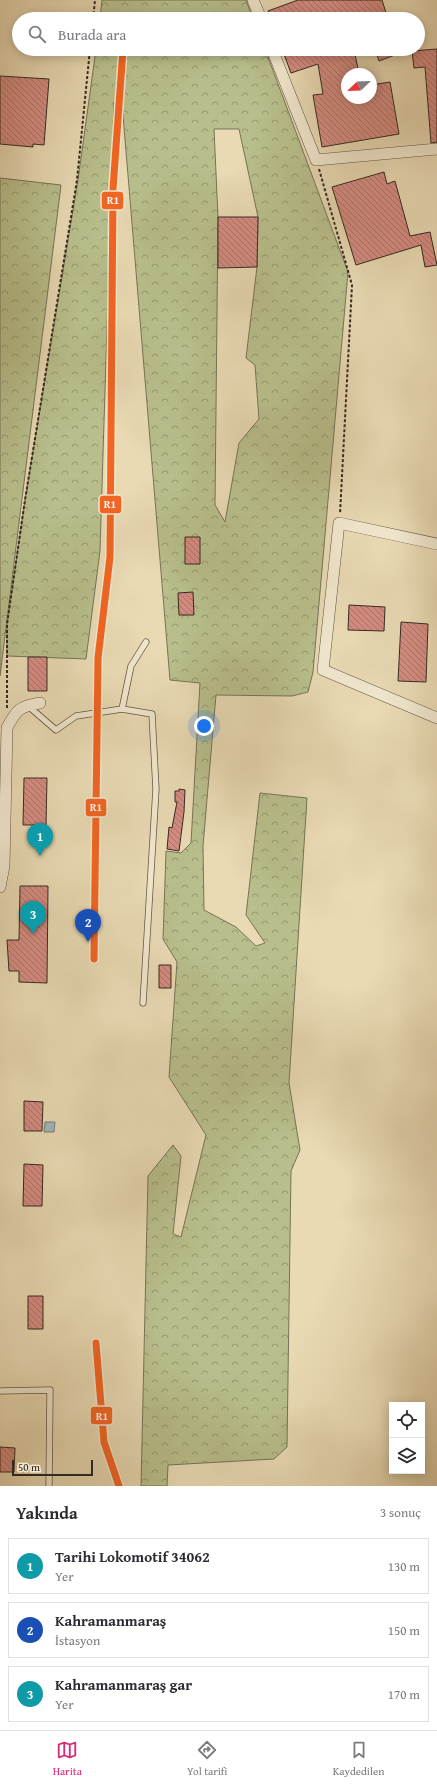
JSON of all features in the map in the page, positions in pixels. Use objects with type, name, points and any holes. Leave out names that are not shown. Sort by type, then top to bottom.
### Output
[{"type":"street","points":[[253,0],[258,12]]},
{"type":"street","points":[[275,56],[316,160],[437,149]]},
{"type":"street","points":[[437,544],[339,523],[323,670],[437,718]]},
{"type":"street","points":[[0,887],[4,866],[7,728],[15,712],[27,705],[40,702]]},
{"type":"lane","points":[[122,709],[130,666],[146,642]]},
{"type":"lane","points":[[27,705],[56,730],[76,716],[122,709],[152,714],[156,789],[143,1002]]},
{"type":"lane","points":[[0,1391],[50,1390],[49,1486]]},
{"type":"path","points":[[94,12],[95,0]]},
{"type":"path","points":[[7,728],[7,624],[25,500],[76,180],[89,56]]},
{"type":"path","points":[[316,160],[352,285],[339,523]]},
{"type":"green space","points":[[102,0],[246,0],[250,12],[101,12]]},
{"type":"green space","points":[[95,56],[268,56],[348,272],[313,672],[308,692],[292,696],[216,695],[203,846],[204,910],[236,927],[256,946],[265,943],[246,915],[260,793],[307,798],[289,1083],[300,1150],[291,1171],[287,1447],[274,1459],[168,1465],[167,1486],[141,1486],[148,1176],[173,1145],[181,1156],[173,1234],[181,1237],[206,1135],[169,1077],[177,962],[163,939],[166,851],[181,853],[191,843],[200,683],[170,680],[122,103],[114,102],[100,551],[86,659],[7,656],[7,624],[25,500],[78,180]],"holes":[[[214,129],[239,129],[258,217],[257,267],[246,358],[255,365],[259,419],[239,443],[225,522],[215,505],[218,217]]]},
{"type":"green space","points":[[0,178],[61,185],[0,676]]},
{"type":"water","points":[[45,1122],[55,1122],[54,1132],[44,1132]]},
{"type":"building","points":[[298,0],[382,0],[386,12],[268,12]]},
{"type":"building","points":[[437,49],[437,142],[431,143],[425,67],[414,68],[413,56],[425,56],[425,50]]},
{"type":"building","points":[[285,56],[355,56],[358,68],[341,68],[341,104],[377,104],[377,84],[390,82],[399,134],[322,147],[313,95],[323,94],[318,64],[291,73]]},
{"type":"building","points":[[377,56],[392,56],[379,61]]},
{"type":"building","points":[[0,76],[49,79],[44,145],[33,144],[33,147],[0,144]]},
{"type":"building","points":[[384,172],[387,184],[395,181],[410,236],[430,232],[437,265],[425,267],[421,245],[356,265],[332,187]]},
{"type":"building","points":[[218,217],[258,217],[257,267],[218,268]]},
{"type":"building","points":[[185,537],[200,537],[200,564],[185,564]]},
{"type":"building","points":[[193,592],[194,615],[179,615],[178,593]]},
{"type":"building","points":[[349,605],[385,607],[384,631],[348,630]]},
{"type":"building","points":[[401,622],[428,624],[426,682],[398,681]]},
{"type":"building","points":[[28,657],[47,657],[47,691],[28,691]]},
{"type":"building","points":[[24,778],[47,778],[46,825],[23,825]]},
{"type":"building","points":[[179,789],[185,790],[179,851],[167,849],[169,827],[172,828],[177,802],[175,802],[175,791],[179,791]]},
{"type":"building","points":[[20,886],[48,886],[47,983],[19,982],[19,971],[9,971],[7,940],[19,940]]},
{"type":"building","points":[[159,965],[171,965],[171,988],[159,988]]},
{"type":"building","points":[[24,1101],[43,1102],[42,1131],[24,1131]]},
{"type":"building","points":[[24,1164],[43,1165],[42,1206],[23,1206]]},
{"type":"building","points":[[28,1296],[43,1296],[43,1329],[28,1329]]},
{"type":"building","points":[[0,1447],[15,1448],[14,1472],[0,1472]]},
{"type":"transit line","name":"R1","points":[[94,959],[98,658],[110,557],[113,189],[122,56]]},
{"type":"transit line","name":"R1","points":[[96,1343],[104,1442],[119,1486]]},
{"type":"place","name":"Tarihi Lokomotif 34062","points":[[40,856]]},
{"type":"place","name":"Kahramanmaraş gar","points":[[33,934]]},
{"type":"place","name":"Kahramanmaraş","points":[[88,942]]}]
